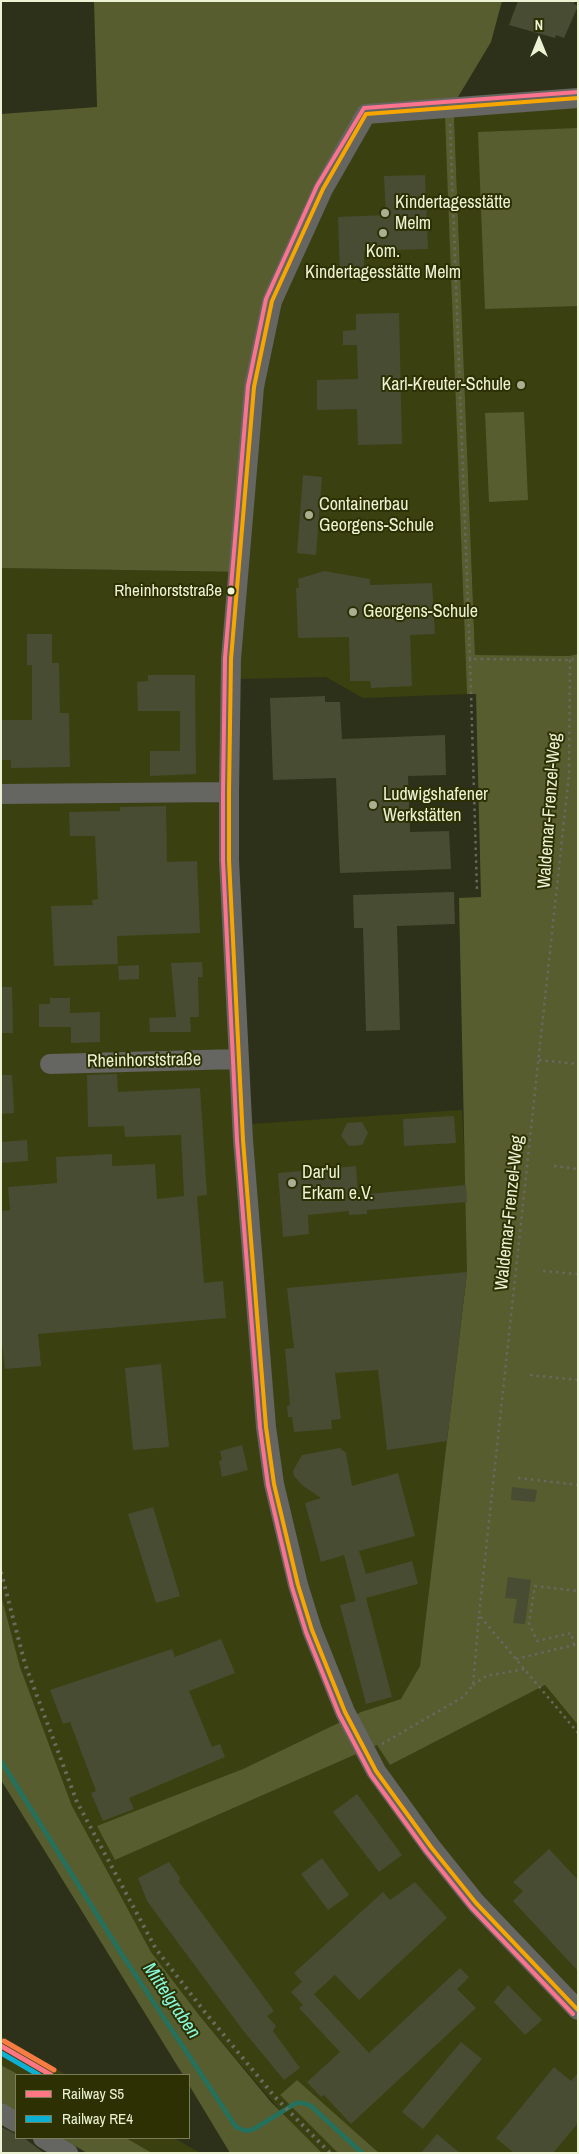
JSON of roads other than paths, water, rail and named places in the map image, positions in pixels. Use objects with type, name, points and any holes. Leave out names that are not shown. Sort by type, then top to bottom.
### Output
[{"type":"street","points":[[578,98],[366,114],[318,197],[272,301],[254,387],[231,659],[229,792],[229,860],[243,1140],[266,1427],[274,1484],[298,1585],[312,1630],[345,1712],[366,1754],[399,1805],[476,1903],[578,2010]]},
{"type":"street","points":[[1,794],[229,792]]},
{"type":"street","name":"Rheinhorststraße","points":[[50,1064],[239,1059]]},
{"type":"street","points":[[1,2113],[15,2121]]},
{"type":"street","points":[[45,2139],[68,2153]]},
{"type":"waterway","name":"Mittelgraben","points":[[1,1761],[121,1953],[236,2127],[246,2131],[254,2129],[296,2103],[304,2103],[311,2106],[362,2153]]},
{"type":"railway","points":[[1,1572],[25,1664],[77,1802],[156,1949],[275,2097],[330,2153]]},
{"type":"rail line","name":"S5","points":[[1,2046],[49,2074]]},
{"type":"rail line","name":"RE4","points":[[1,2053],[37,2074]]},
{"type":"place","name":"Kindertagesstätte Melm","points":[[385,213]]},
{"type":"place","name":"Kom. Kindertagesstätte Melm","points":[[383,233]]},
{"type":"place","name":"Karl-Kreuter-Schule","points":[[521,385]]},
{"type":"place","name":"Containerbau Georgens-Schule","points":[[309,515]]},
{"type":"place","name":"Rheinhorststraße","points":[[231,591]]},
{"type":"place","name":"Georgens-Schule","points":[[353,612]]},
{"type":"place","name":"Ludwigshafener Werkstätten","points":[[373,805]]},
{"type":"place","name":"Dar'ul Erkam e.V.","points":[[292,1183]]}]
